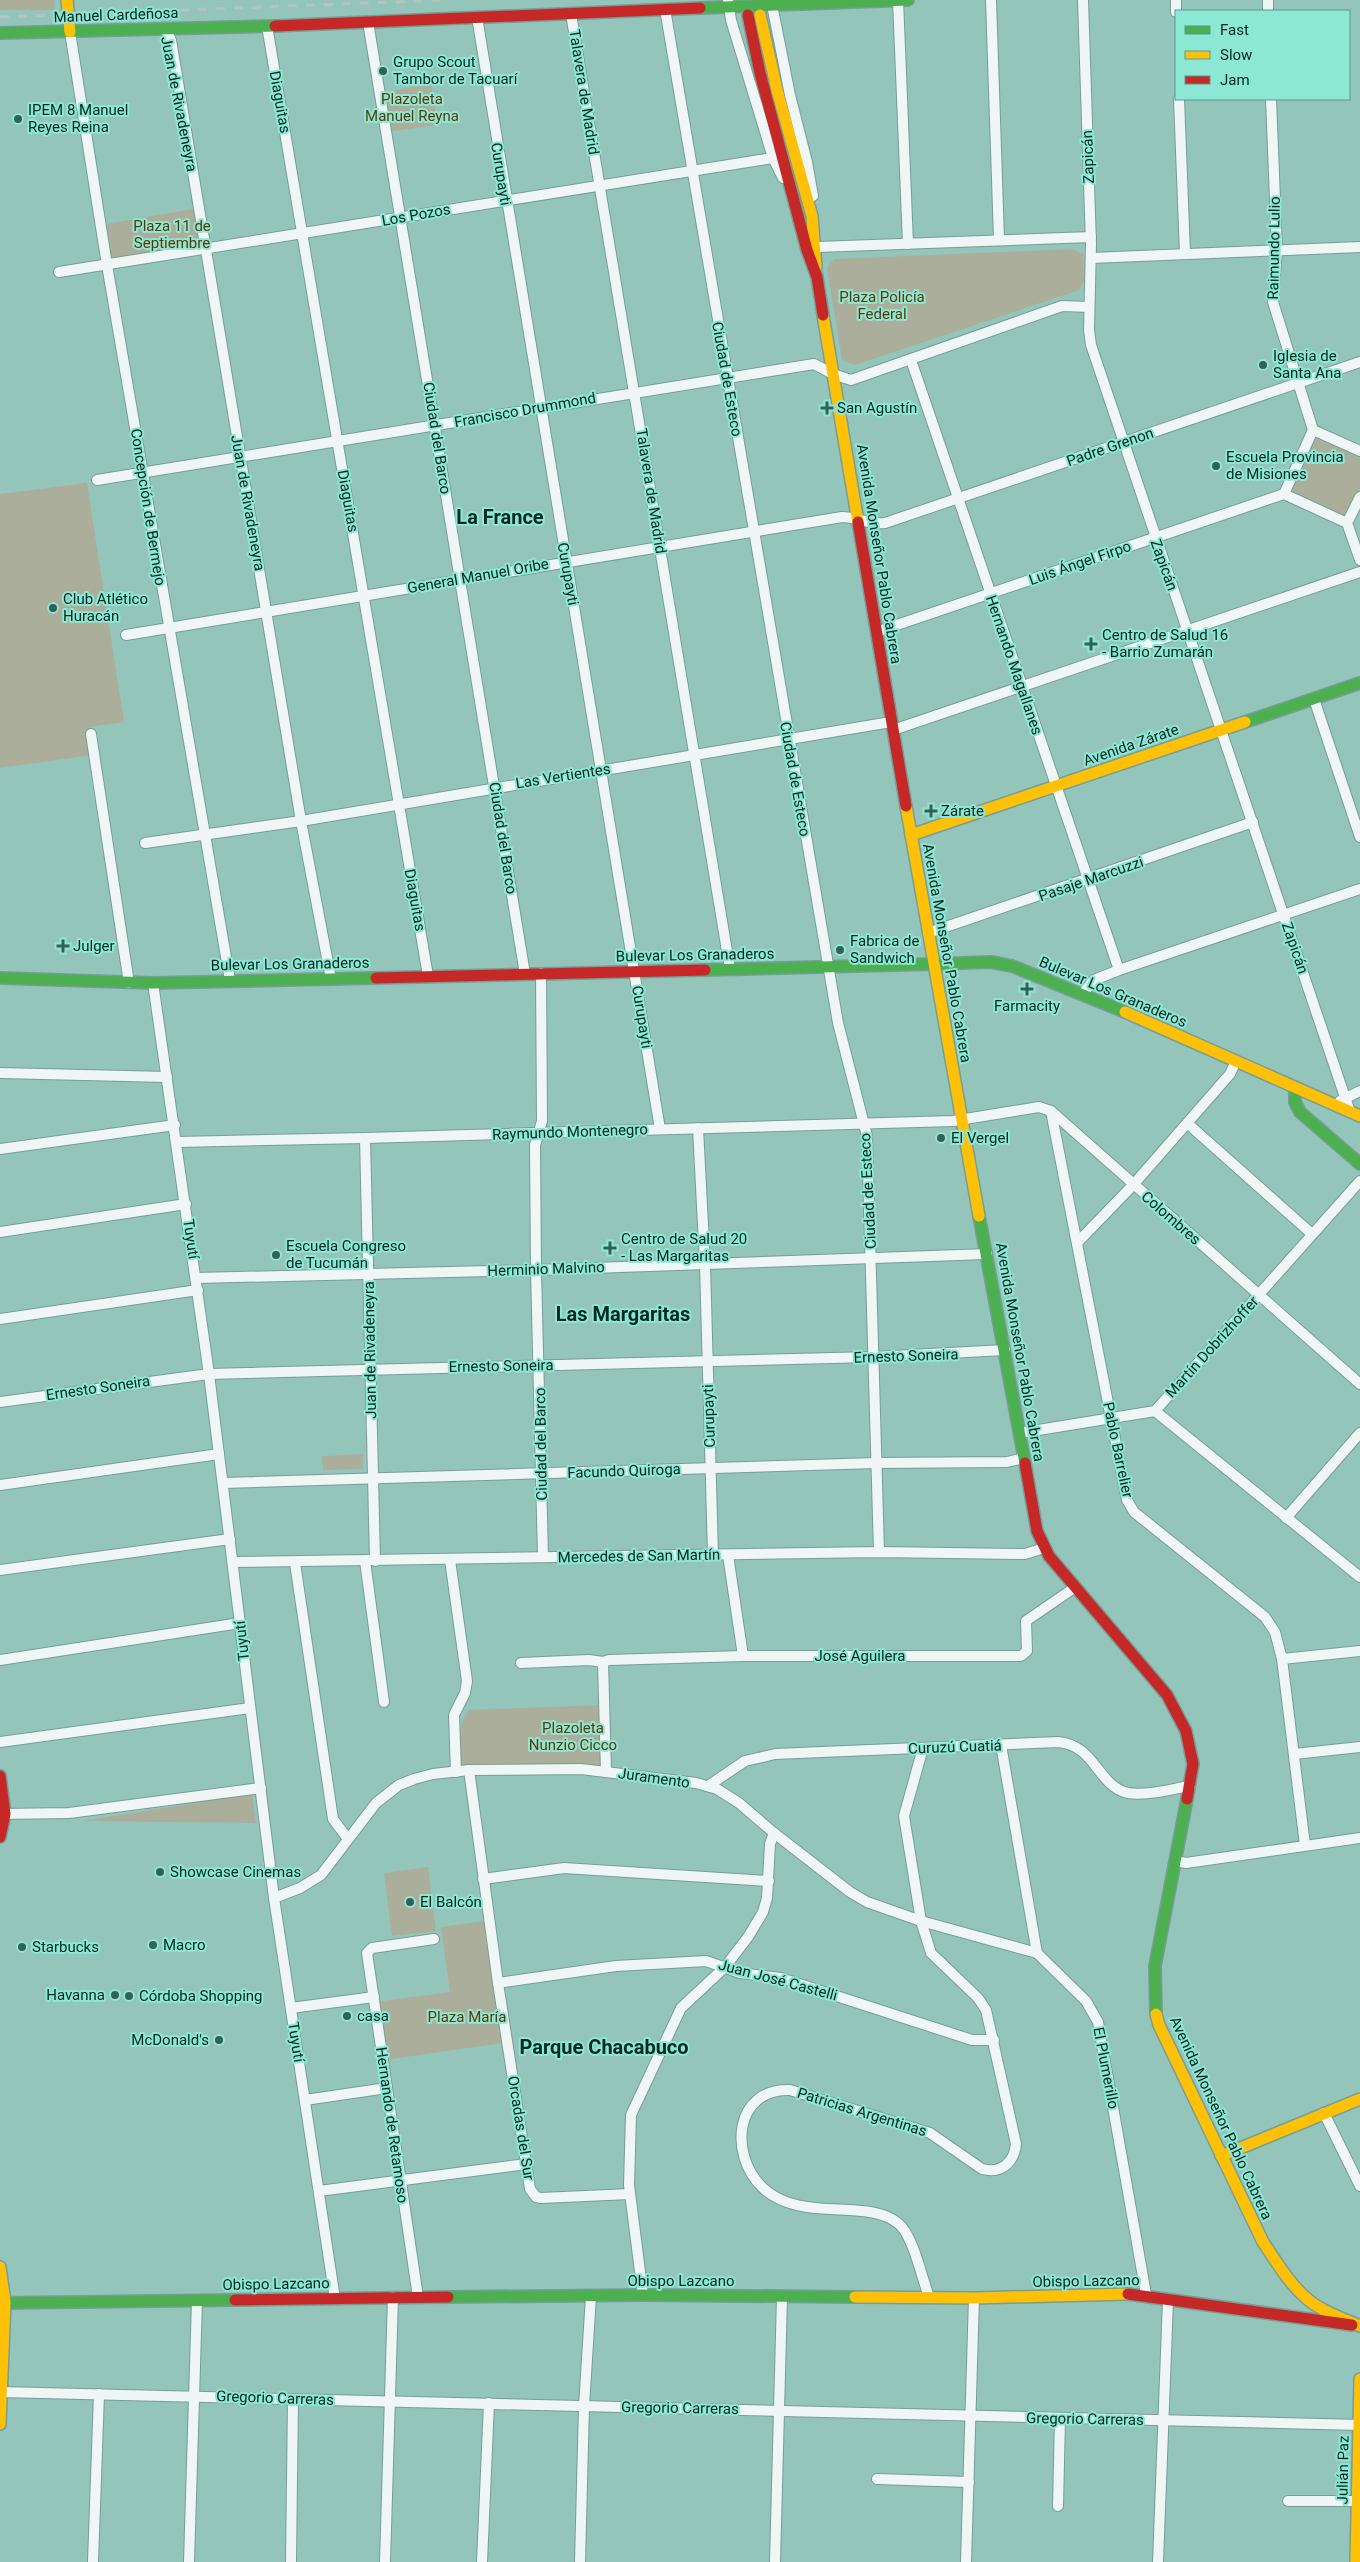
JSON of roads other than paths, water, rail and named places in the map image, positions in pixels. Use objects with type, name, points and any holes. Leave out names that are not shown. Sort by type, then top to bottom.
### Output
[{"type":"main road","points":[[67,0],[70,32]]},
{"type":"main road","name":"Manuel Cardeñosa","points":[[0,33],[476,18],[665,9],[729,3],[908,0]]},
{"type":"main road","name":"Avenida Monseñor Pablo Cabrera","points":[[748,15],[767,101],[807,250],[815,268],[859,518],[910,835],[1033,1512],[1044,1548],[1074,1588],[1159,1685],[1174,1706],[1186,1731],[1192,1754],[1190,1786],[1155,1966],[1154,2007],[1164,2037],[1263,2242],[1283,2272],[1301,2293],[1328,2312],[1360,2326]]},
{"type":"main road","name":"Avenida Monseñor Pablo Cabrera","points":[[760,15],[789,134],[814,215],[817,247],[815,268]]},
{"type":"main road","name":"Avenida Zárate","points":[[910,835],[1360,682]]},
{"type":"main road","name":"Bulevar Los Granaderos","points":[[0,978],[153,983],[933,964],[1001,964],[1083,994],[1355,1114]]},
{"type":"main road","points":[[1296,1088],[1295,1102],[1300,1112],[1360,1164]]},
{"type":"main road","points":[[0,1776],[3,1814],[0,1837]]},
{"type":"main road","points":[[1221,2156],[1360,2099]]},
{"type":"main road","points":[[0,2267],[2,2302],[0,2424]]},
{"type":"main road","points":[[1287,2317],[1302,2308],[1301,2293]]},
{"type":"main road","name":"Obispo Lazcano","points":[[2,2302],[643,2295],[974,2298],[1146,2294],[1168,2300],[1360,2326]]},
{"type":"main road","name":"Julián Paz","points":[[1356,2562],[1360,2379]]},
{"type":"street","points":[[898,0],[908,244]]},
{"type":"street","points":[[991,0],[999,240]]},
{"type":"street","name":"Zapicán","points":[[1083,0],[1091,237],[1090,346],[1253,822],[1345,1098],[1355,1114]]},
{"type":"street","name":"Avenida Monseñor Pablo Cabrera","points":[[729,3],[773,158],[795,201]]},
{"type":"street","name":"Avenida Monseñor Pablo Cabrera","points":[[771,3],[790,95],[812,182],[814,215]]},
{"type":"street","name":"Ciudad de Esteco","points":[[665,9],[828,967],[842,1044],[867,1136],[878,1552]]},
{"type":"street","name":"Talavera de Madrid","points":[[571,14],[730,969]]},
{"type":"street","name":"Curupayti","points":[[476,18],[660,1129]]},
{"type":"street","name":"Ciudad del Barco","points":[[368,22],[525,974]]},
{"type":"street","name":"Diaguitas","points":[[267,26],[428,976]]},
{"type":"street","name":"Juan de Rivadeneyra","points":[[165,29],[171,40],[301,822],[331,979]]},
{"type":"street","name":"Concepción de Bermejo","points":[[70,32],[168,629],[203,836],[230,980]]},
{"type":"street","points":[[1179,100],[1185,254]]},
{"type":"street","name":"Raimundo Lulio","points":[[1271,100],[1277,250],[1272,302],[1313,430]]},
{"type":"street","name":"Los Pozos","points":[[59,272],[303,234],[505,199],[773,158]]},
{"type":"street","points":[[817,247],[1091,237]]},
{"type":"street","points":[[1091,258],[1360,247]]},
{"type":"street","name":"Francisco Drummond","points":[[97,480],[814,364],[833,374],[851,380],[1062,306],[1089,307]]},
{"type":"street","name":"Hernando Magallanes","points":[[911,360],[1119,970]]},
{"type":"street","name":"Padre Grenon","points":[[859,518],[872,524],[885,523],[1360,362]]},
{"type":"street","points":[[1360,452],[1313,430],[1284,494],[1347,523],[1360,560]]},
{"type":"street","name":"Luis Ángel Firpo","points":[[876,632],[1284,494]]},
{"type":"street","points":[[1347,523],[1360,497]]},
{"type":"street","name":"General Manuel Oribe","points":[[126,635],[565,561],[842,517],[859,518]]},
{"type":"street","name":"Las Vertientes","points":[[145,843],[301,822],[494,787],[788,740],[892,726],[1022,687],[1360,572]]},
{"type":"street","points":[[1314,698],[1360,836]]},
{"type":"street","points":[[91,734],[129,983]]},
{"type":"street","name":"Pasaje Marcuzzi","points":[[928,933],[1089,880],[1253,822]]},
{"type":"street","points":[[1083,994],[1094,980],[1119,970],[1360,888]]},
{"type":"street","name":"Ciudad del Barco","points":[[541,973],[542,1121],[535,1145],[543,1557]]},
{"type":"street","name":"Tuyutí","points":[[153,983],[198,1290],[274,1898],[335,2299]]},
{"type":"street","points":[[1077,1242],[1132,1185],[1187,1123],[1230,1074],[1236,1061]]},
{"type":"street","points":[[0,1072],[167,1077]]},
{"type":"street","points":[[1336,1105],[1345,1098],[1360,1092]]},
{"type":"street","points":[[962,1119],[1030,1107],[1051,1112]]},
{"type":"street","name":"Colombres","points":[[1051,1112],[1360,1384]]},
{"type":"street","name":"Pablo Barrelier","points":[[1051,1112],[1111,1419],[1130,1506],[1265,1617],[1275,1632],[1282,1659],[1305,1845]]},
{"type":"street","name":"Raymundo Montenegro","points":[[177,1142],[538,1134],[864,1124],[962,1119]]},
{"type":"street","points":[[1187,1123],[1312,1234]]},
{"type":"street","points":[[0,1148],[175,1125]]},
{"type":"street","name":"Curupayti","points":[[698,1128],[705,1264],[713,1555]]},
{"type":"street","name":"Juan de Rivadeneyra","points":[[365,1138],[373,1478],[370,1561],[384,1702]]},
{"type":"street","name":"Martín Dobrizhoffer","points":[[1020,1433],[1155,1411],[1360,1181]]},
{"type":"street","points":[[0,1232],[186,1204]]},
{"type":"street","name":"Herminio Malvino","points":[[196,1278],[536,1270],[987,1254]]},
{"type":"street","points":[[0,1319],[198,1290]]},
{"type":"street","name":"Ernesto Soneira","points":[[0,1402],[209,1374],[874,1357],[1004,1350]]},
{"type":"street","points":[[1155,1411],[1360,1577]]},
{"type":"street","points":[[1286,1518],[1360,1433]]},
{"type":"street","points":[[0,1485],[219,1454]]},
{"type":"street","name":"Facundo Quiroga","points":[[223,1483],[876,1463],[1007,1462],[1024,1458]]},
{"type":"street","points":[[0,1570],[230,1539]]},
{"type":"street","name":"Mercedes de San Martín","points":[[233,1562],[295,1563],[878,1552],[1026,1554],[1044,1548]]},
{"type":"street","points":[[728,1555],[743,1656]]},
{"type":"street","points":[[450,1560],[467,1681],[465,1693],[454,1715],[456,1772]]},
{"type":"street","points":[[295,1563],[333,1819],[348,1839]]},
{"type":"street","name":"José Aguilera","points":[[521,1663],[589,1660],[603,1662],[610,1660],[743,1656],[1021,1656],[1027,1651],[1026,1621],[1074,1588]]},
{"type":"street","points":[[0,1660],[240,1623]]},
{"type":"street","points":[[1282,1659],[1360,1651]]},
{"type":"street","points":[[603,1662],[606,1772]]},
{"type":"street","points":[[0,1742],[250,1708]]},
{"type":"street","name":"Curuzú Cuatiá","points":[[708,1786],[745,1761],[775,1754],[1068,1743],[1089,1756],[1113,1785],[1128,1792],[1190,1786]]},
{"type":"street","points":[[1000,1745],[1037,1953]]},
{"type":"street","points":[[1294,1754],[1360,1747]]},
{"type":"street","name":"Patricias Argentinas","points":[[923,1748],[904,1816],[921,1921],[931,1954],[983,2004],[994,2040],[1016,2144],[1012,2159],[1000,2170],[991,2171],[975,2166],[930,2133],[799,2091],[779,2090],[763,2095],[749,2109],[742,2125],[741,2142],[746,2162],[755,2180],[769,2193],[788,2203],[804,2207],[872,2213],[897,2222],[906,2234],[929,2297]]},
{"type":"street","name":"Juramento","points":[[274,1898],[300,1888],[321,1875],[376,1803],[399,1785],[433,1774],[469,1770],[561,1768],[708,1786],[725,1793],[739,1803],[774,1833],[858,1897],[921,1921],[1037,1953]]},
{"type":"street","name":"Orcadas del Sur","points":[[469,1770],[498,1983],[530,2189],[536,2198],[630,2194]]},
{"type":"street","points":[[3,1814],[69,1813],[260,1788]]},
{"type":"street","points":[[643,2295],[630,2194],[630,2123],[635,2105],[681,2008],[725,1967],[748,1937],[762,1912],[767,1898],[770,1844],[774,1833]]},
{"type":"street","points":[[1175,1861],[1186,1863],[1360,1838]]},
{"type":"street","points":[[483,1879],[564,1868],[769,1881]]},
{"type":"street","name":"Hernando de Retamoso","points":[[418,2297],[367,1953],[372,1948],[434,1939]]},
{"type":"street","name":"El Plumerillo","points":[[1037,1953],[1086,2001],[1098,2022],[1146,2294]]},
{"type":"street","name":"Juan José Castelli","points":[[498,1983],[625,1966],[706,1961],[740,1973],[781,1978],[972,2040],[994,2040]]},
{"type":"street","points":[[291,2008],[374,1997]]},
{"type":"street","points":[[305,2100],[387,2088]]},
{"type":"street","points":[[1324,2113],[1360,2186]]},
{"type":"street","points":[[319,2191],[526,2164]]},
{"type":"street","points":[[580,2562],[584,2406],[591,2296]]},
{"type":"street","points":[[385,2562],[393,2297]]},
{"type":"street","points":[[775,2562],[782,2297]]},
{"type":"street","points":[[966,2562],[972,2416],[974,2298]]},
{"type":"street","points":[[189,2562],[198,2300]]},
{"type":"street","points":[[1158,2562],[1168,2300]]},
{"type":"street","name":"Gregorio Carreras","points":[[1,2392],[195,2395],[1359,2426]]},
{"type":"street","points":[[93,2562],[99,2394]]},
{"type":"street","points":[[291,2562],[293,2399]]},
{"type":"street","points":[[482,2562],[489,2404]]},
{"type":"street","points":[[1058,2506],[1060,2418]]},
{"type":"street","points":[[877,2479],[969,2482]]},
{"type":"street","points":[[1288,2501],[1358,2501]]},
{"type":"railway","points":[[0,17],[445,0]]},
{"type":"place","name":"Grupo Scout Tambor de Tacuarí","points":[[383,71]]},
{"type":"place","name":"IPEM 8 Manuel Reyes Reina","points":[[18,119]]},
{"type":"place","name":"Iglesia de Santa Ana","points":[[1263,365]]},
{"type":"place","name":"San Agustín","points":[[827,408]]},
{"type":"place","name":"Escuela Provincia de Misiones","points":[[1216,466]]},
{"type":"place","name":"Club Atlético Huracán","points":[[53,608]]},
{"type":"place","name":"Centro de Salud 16 - Barrio Zumarán","points":[[1091,644]]},
{"type":"place","name":"Zárate","points":[[931,811]]},
{"type":"place","name":"Julger","points":[[63,946]]},
{"type":"place","name":"Fabrica de Sandwich","points":[[840,950]]},
{"type":"place","name":"Farmacity","points":[[1027,989]]},
{"type":"place","name":"El Vergel","points":[[941,1138]]},
{"type":"place","name":"Centro de Salud 20 - Las Margaritas","points":[[610,1248]]},
{"type":"place","name":"Escuela Congreso de Tucumán","points":[[276,1255]]},
{"type":"place","name":"Showcase Cinemas","points":[[160,1872]]},
{"type":"place","name":"El Balcón","points":[[410,1902]]},
{"type":"place","name":"Macro","points":[[153,1945]]},
{"type":"place","name":"Starbucks","points":[[22,1947]]},
{"type":"place","name":"Havanna","points":[[115,1995]]},
{"type":"place","name":"Córdoba Shopping","points":[[129,1996]]},
{"type":"place","name":"casa","points":[[347,2016]]},
{"type":"place","name":"McDonald's","points":[[219,2040]]},
{"type":"district","name":"La France","points":[[500,517]]},
{"type":"district","name":"Las Margaritas","points":[[623,1314]]},
{"type":"district","name":"Parque Chacabuco","points":[[604,2047]]},
{"type":"park label","name":"Plazoleta Manuel Reyna","points":[[412,108]]},
{"type":"park label","name":"Plaza 11 de Septiembre","points":[[172,234]]},
{"type":"park label","name":"Plaza Policía Federal","points":[[882,306]]},
{"type":"park label","name":"Plazoleta Nunzio Cicco","points":[[573,1736]]},
{"type":"park label","name":"Plaza María","points":[[467,2017]]}]
